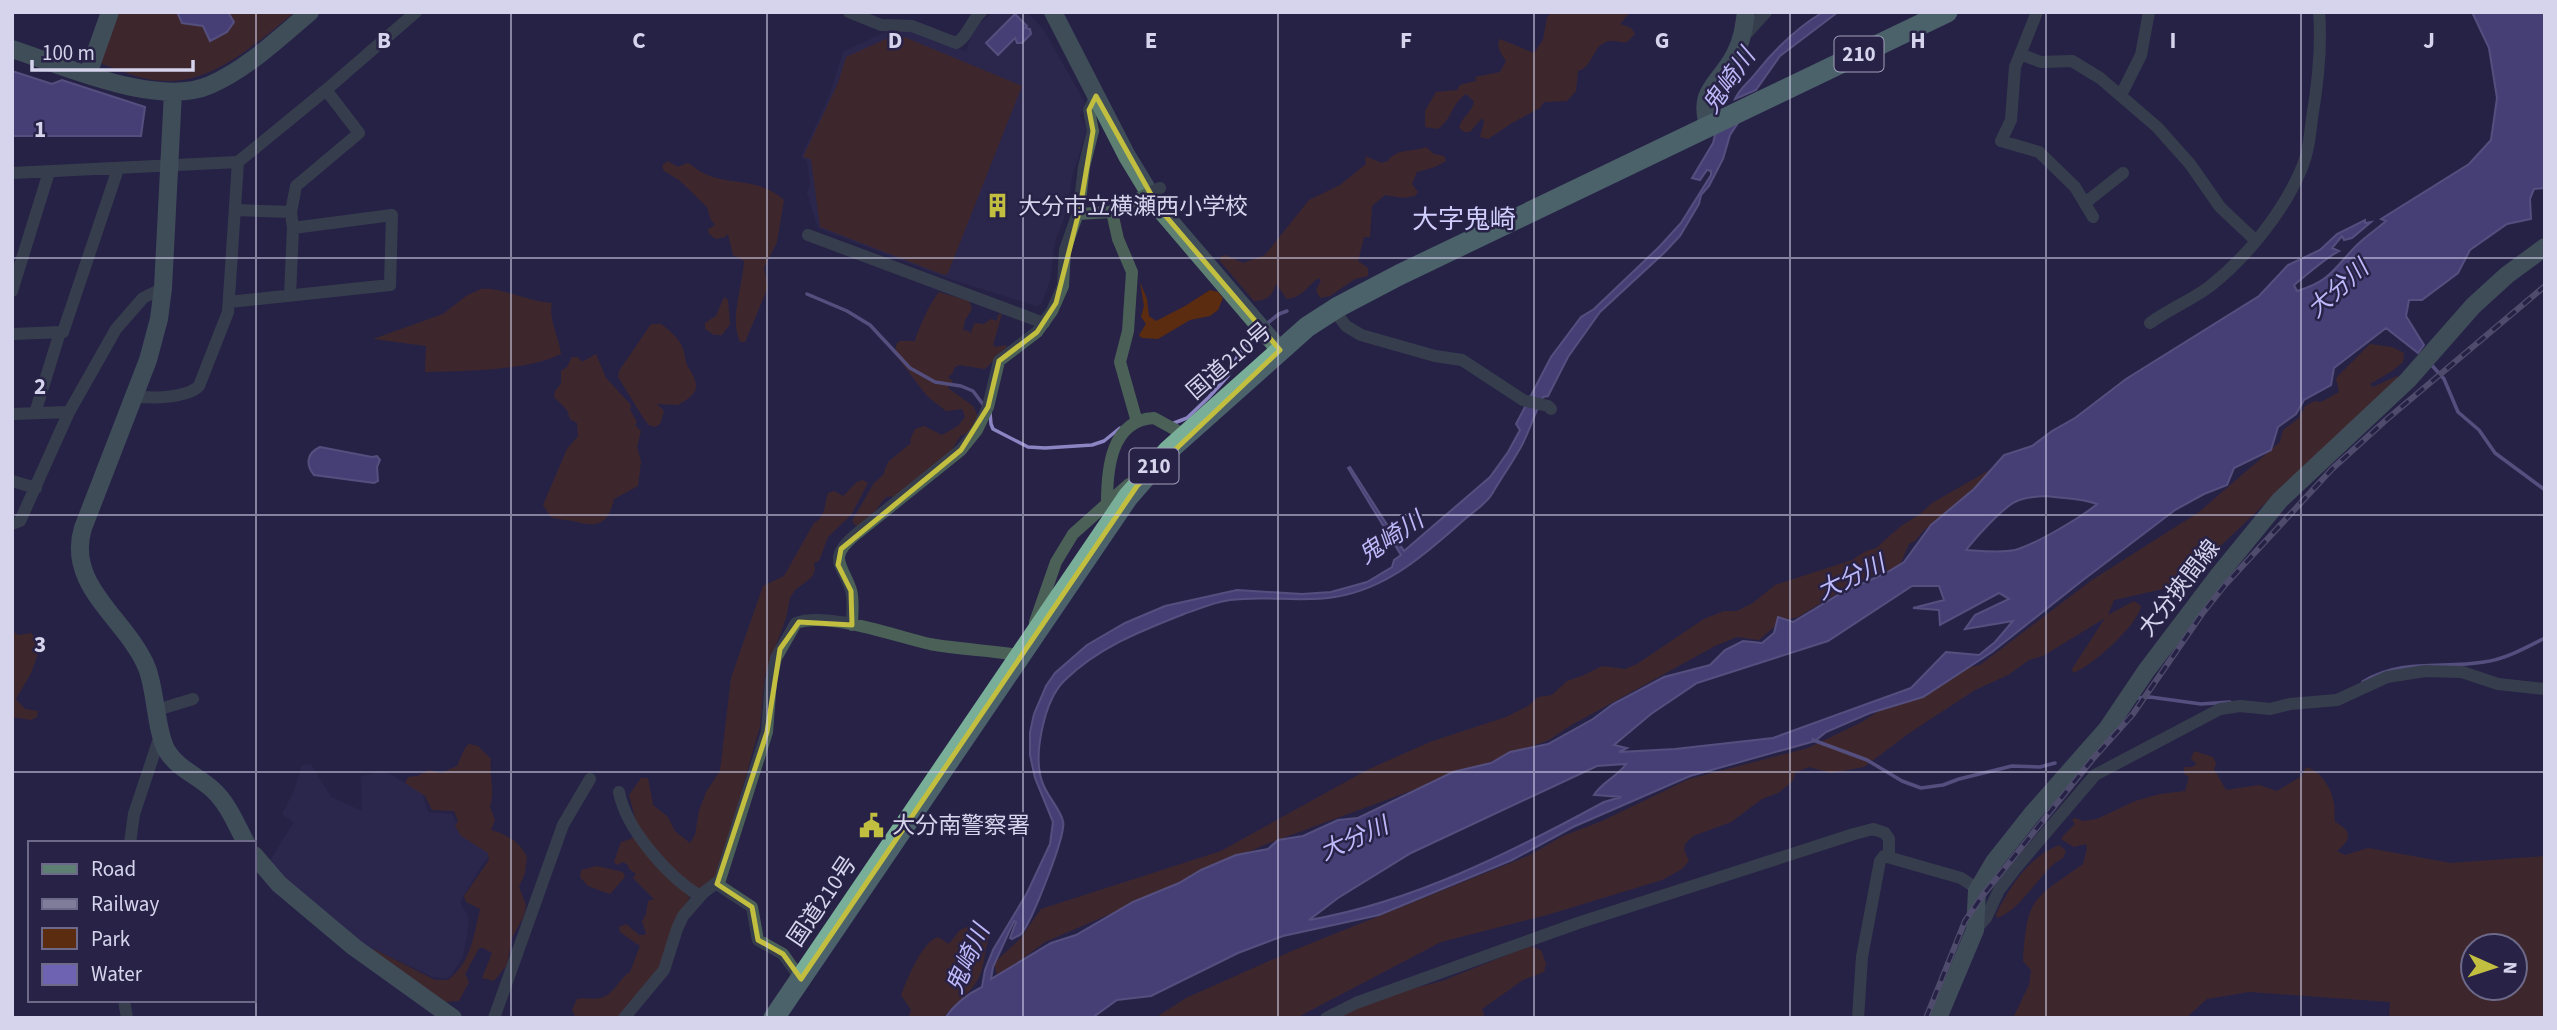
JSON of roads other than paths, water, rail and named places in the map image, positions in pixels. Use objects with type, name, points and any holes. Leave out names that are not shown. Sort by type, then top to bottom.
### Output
[{"type":"highway","name":"国道210号","points":[[774,1018],[1123,504],[1169,450],[1280,350],[1334,310],[1399,275],[1947,12]]},
{"type":"street","points":[[88,74],[110,12]]},
{"type":"street","points":[[12,49],[144,90],[194,90],[220,81],[248,63],[310,12]]},
{"type":"street","points":[[12,173],[238,162],[416,12]]},
{"type":"street","points":[[849,12],[881,25],[903,18],[956,43],[962,40],[975,14]]},
{"type":"street","points":[[1053,12],[1127,156],[1158,207],[1280,350]]},
{"type":"street","points":[[1715,124],[1704,111],[1705,100],[1733,58],[1743,32],[1746,12]]},
{"type":"street","points":[[1743,32],[1748,32],[1766,12]]},
{"type":"street","points":[[2037,12],[2014,71],[2011,120],[2001,141],[2036,150],[2068,179],[2093,217]]},
{"type":"street","points":[[2121,95],[2141,55],[2149,12]]},
{"type":"street","points":[[2150,323],[2209,286],[2255,240],[2278,211],[2305,159],[2318,86],[2319,12]]},
{"type":"street","points":[[2020,54],[2041,62],[2072,61],[2093,73],[2121,95],[2174,145],[2220,207],[2255,240]]},
{"type":"street","points":[[290,295],[293,228],[291,212],[296,186],[359,133],[326,90]]},
{"type":"street","points":[[173,92],[161,307],[152,350],[83,528],[79,554],[89,584],[143,659],[149,673],[165,749],[220,797],[245,841]]},
{"type":"street","points":[[852,625],[851,592],[838,565],[841,549],[961,450],[988,407],[999,362],[1037,332],[1056,303],[1063,286],[1065,250],[1078,214],[1084,167],[1093,131],[1089,110],[1096,96]]},
{"type":"street","points":[[135,396],[163,397],[198,388],[228,312],[238,162]]},
{"type":"street","points":[[12,334],[63,332],[118,169]]},
{"type":"street","points":[[12,291],[49,172]]},
{"type":"street","points":[[2085,203],[2123,173]]},
{"type":"street","points":[[1078,214],[1112,212],[1160,188]]},
{"type":"street","points":[[235,210],[291,212]]},
{"type":"street","points":[[1112,212],[1118,239],[1132,272],[1128,331],[1120,362],[1137,422]]},
{"type":"street","points":[[229,302],[390,285],[392,215],[293,228]]},
{"type":"street","points":[[808,235],[1044,323]]},
{"type":"street","name":"大分挾間線","points":[[1938,1018],[1975,930],[1977,894],[1981,883],[2002,850],[2106,729],[2146,671],[2262,521],[2311,470],[2409,380],[2482,296],[2545,247]]},
{"type":"street","points":[[12,524],[20,521],[69,412],[116,329],[144,298],[163,288]]},
{"type":"street","points":[[1334,310],[1346,326],[1361,335],[1462,360],[1526,401],[1549,407]]},
{"type":"street","points":[[35,413],[60,332]]},
{"type":"street","points":[[12,415],[69,412]]},
{"type":"street","points":[[1107,502],[1108,466],[1113,447],[1137,422],[1154,418],[1185,435]]},
{"type":"street","points":[[624,1018],[664,970],[680,922],[700,896],[717,884],[724,870],[767,732],[772,674],[780,649],[790,631],[799,622],[818,621],[852,625],[932,644],[1012,654],[1024,650],[1059,555],[1078,528],[1169,450]]},
{"type":"street","points":[[12,481],[36,488]]},
{"type":"street","points":[[1975,930],[1986,918],[1999,890],[2015,869],[2095,775],[2220,709],[2232,706],[2270,709],[2290,704],[2337,700],[2387,677],[2425,671],[2462,672],[2498,684],[2545,689]]},
{"type":"street","points":[[157,710],[193,699]]},
{"type":"street","points":[[130,841],[134,814],[162,732]]},
{"type":"street","points":[[494,1018],[563,825],[590,779]]},
{"type":"street","points":[[620,792],[626,816],[634,829],[667,870],[700,896]]},
{"type":"street","points":[[1326,1018],[1356,1003],[1578,923],[1854,834],[1873,829],[1885,833],[1889,839],[1889,856]]},
{"type":"street","points":[[1858,1018],[1864,948],[1880,861],[1884,856],[1961,878],[1973,886],[1977,894]]},
{"type":"street","points":[[256,857],[279,884],[354,947],[453,1018]]},
{"type":"street","points":[[717,884],[752,907],[758,940],[783,954],[801,979]]},
{"type":"water","points":[[177,12],[228,12],[234,22],[227,32],[210,41],[203,26],[182,23]]},
{"type":"water","points":[[1823,12],[1838,12],[1780,56],[1756,90],[1735,99],[1778,48]]},
{"type":"water","points":[[2472,12],[2545,12],[2545,188],[2534,189],[2530,199],[2531,219],[2507,224],[2470,250],[2458,273],[2422,300],[2409,300],[2406,316],[2424,345],[2418,353],[2386,328],[2334,368],[2331,385],[2304,400],[2296,414],[2278,427],[2271,450],[2234,468],[2227,485],[2175,510],[1992,652],[1923,697],[1870,713],[1826,732],[1815,741],[1690,776],[1573,827],[1512,860],[1379,915],[1283,936],[1238,953],[1151,996],[1117,1000],[1092,1018],[945,1018],[962,1000],[982,987],[993,950],[1027,893],[1050,844],[1053,822],[1035,778],[1030,755],[1030,732],[1034,714],[1055,673],[1087,645],[1125,623],[1165,606],[1237,590],[1302,594],[1331,592],[1367,582],[1392,567],[1394,560],[1401,555],[1348,468],[1350,467],[1404,551],[1490,477],[1520,430],[1516,424],[1551,357],[1581,317],[1594,309],[1681,223],[1711,175],[1711,171],[1707,170],[1700,180],[1692,178],[1713,143],[1716,131],[1740,120],[1730,135],[1723,159],[1680,236],[1600,312],[1568,357],[1548,396],[1543,397],[1522,445],[1489,498],[1436,544],[1389,578],[1354,593],[1322,599],[1230,600],[1184,614],[1106,649],[1065,680],[1051,701],[1046,715],[1039,759],[1043,784],[1063,821],[1060,842],[1026,927],[1021,934],[1010,938],[1016,922],[1014,921],[993,967],[991,979],[1051,943],[1076,935],[1133,902],[1236,855],[1268,849],[1278,840],[1303,836],[1338,820],[1358,818],[1453,772],[1491,763],[1510,752],[1548,744],[1593,719],[1613,704],[1664,677],[1710,665],[1725,650],[1743,641],[1762,643],[1774,633],[1778,617],[1793,622],[1843,592],[1904,562],[1931,525],[1974,489],[2004,455],[2032,446],[2075,418],[2126,379],[2259,296],[2288,265],[2320,250],[2337,234],[2365,220],[2365,223],[2371,222],[2352,238],[2344,240],[2342,236],[2332,248],[2339,251],[2294,285],[2297,291],[2325,278],[2360,242],[2386,221],[2381,219],[2469,164],[2491,140],[2497,98],[2489,48]],"holes":[[[2046,496],[2097,504],[2034,543],[2015,550],[1966,550],[1988,525],[2013,503],[2025,498]],[[1912,586],[1939,586],[1944,600],[1913,608],[1939,610],[1940,625],[1999,593],[2009,599],[1975,615],[1965,629],[2013,621],[1995,642],[1979,655],[1946,652],[1911,688],[1773,738],[1619,752],[1627,748],[1614,745],[1651,714],[1697,683],[1828,641]],[[1626,764],[1594,795],[1621,797],[1604,802],[1498,857],[1424,888],[1348,912],[1309,920],[1338,898],[1411,853],[1597,766]]]},
{"type":"water","points":[[1015,14],[1027,26],[1025,28],[1030,29],[1031,34],[1022,43],[1017,43],[1015,38],[998,55],[986,43]]},
{"type":"water","points":[[12,71],[52,84],[62,80],[145,107],[141,136],[12,136]]},
{"type":"water","points":[[320,447],[377,456],[380,460],[377,467],[378,481],[374,483],[314,475],[309,467],[309,459],[312,452]]},
{"type":"waterway","points":[[807,294],[847,311],[870,325],[910,368],[935,382],[973,391],[985,407]]},
{"type":"waterway","points":[[1265,325],[1287,311]]},
{"type":"waterway","points":[[1174,423],[1187,418],[1209,397],[1228,376],[1238,355],[1257,333]]},
{"type":"waterway","points":[[2429,362],[2444,379],[2458,412],[2479,430],[2495,453],[2545,490]]},
{"type":"waterway","points":[[990,413],[993,429],[1028,447],[1092,445],[1104,441],[1120,428]]},
{"type":"waterway","points":[[2363,682],[2377,675],[2407,667],[2492,661],[2545,638]]},
{"type":"waterway","points":[[2137,698],[2150,697],[2201,704],[2230,702]]},
{"type":"waterway","points":[[1813,740],[1867,760],[1902,781],[1921,788],[1943,785],[2012,766],[2040,767],[2055,763]]},
{"type":"railway","points":[[1926,1018],[1965,921],[2091,761],[2133,714],[2225,585],[2332,469],[2545,286]]},
{"type":"place","name":"大分市立横瀬西小学校","points":[[998,206]]},
{"type":"place","name":"大分南警察署","points":[[872,825]]},
{"type":"district","name":"大字鬼崎","points":[[1464,219]]},
{"type":"water label","name":"鬼崎川","points":[[1729,81]]},
{"type":"water label","name":"大分川","points":[[2338,289]]},
{"type":"water label","name":"鬼崎川","points":[[1391,538]]},
{"type":"water label","name":"大分川","points":[[1851,578]]},
{"type":"water label","name":"大分川","points":[[1354,839]]},
{"type":"water label","name":"鬼崎川","points":[[968,959]]}]
